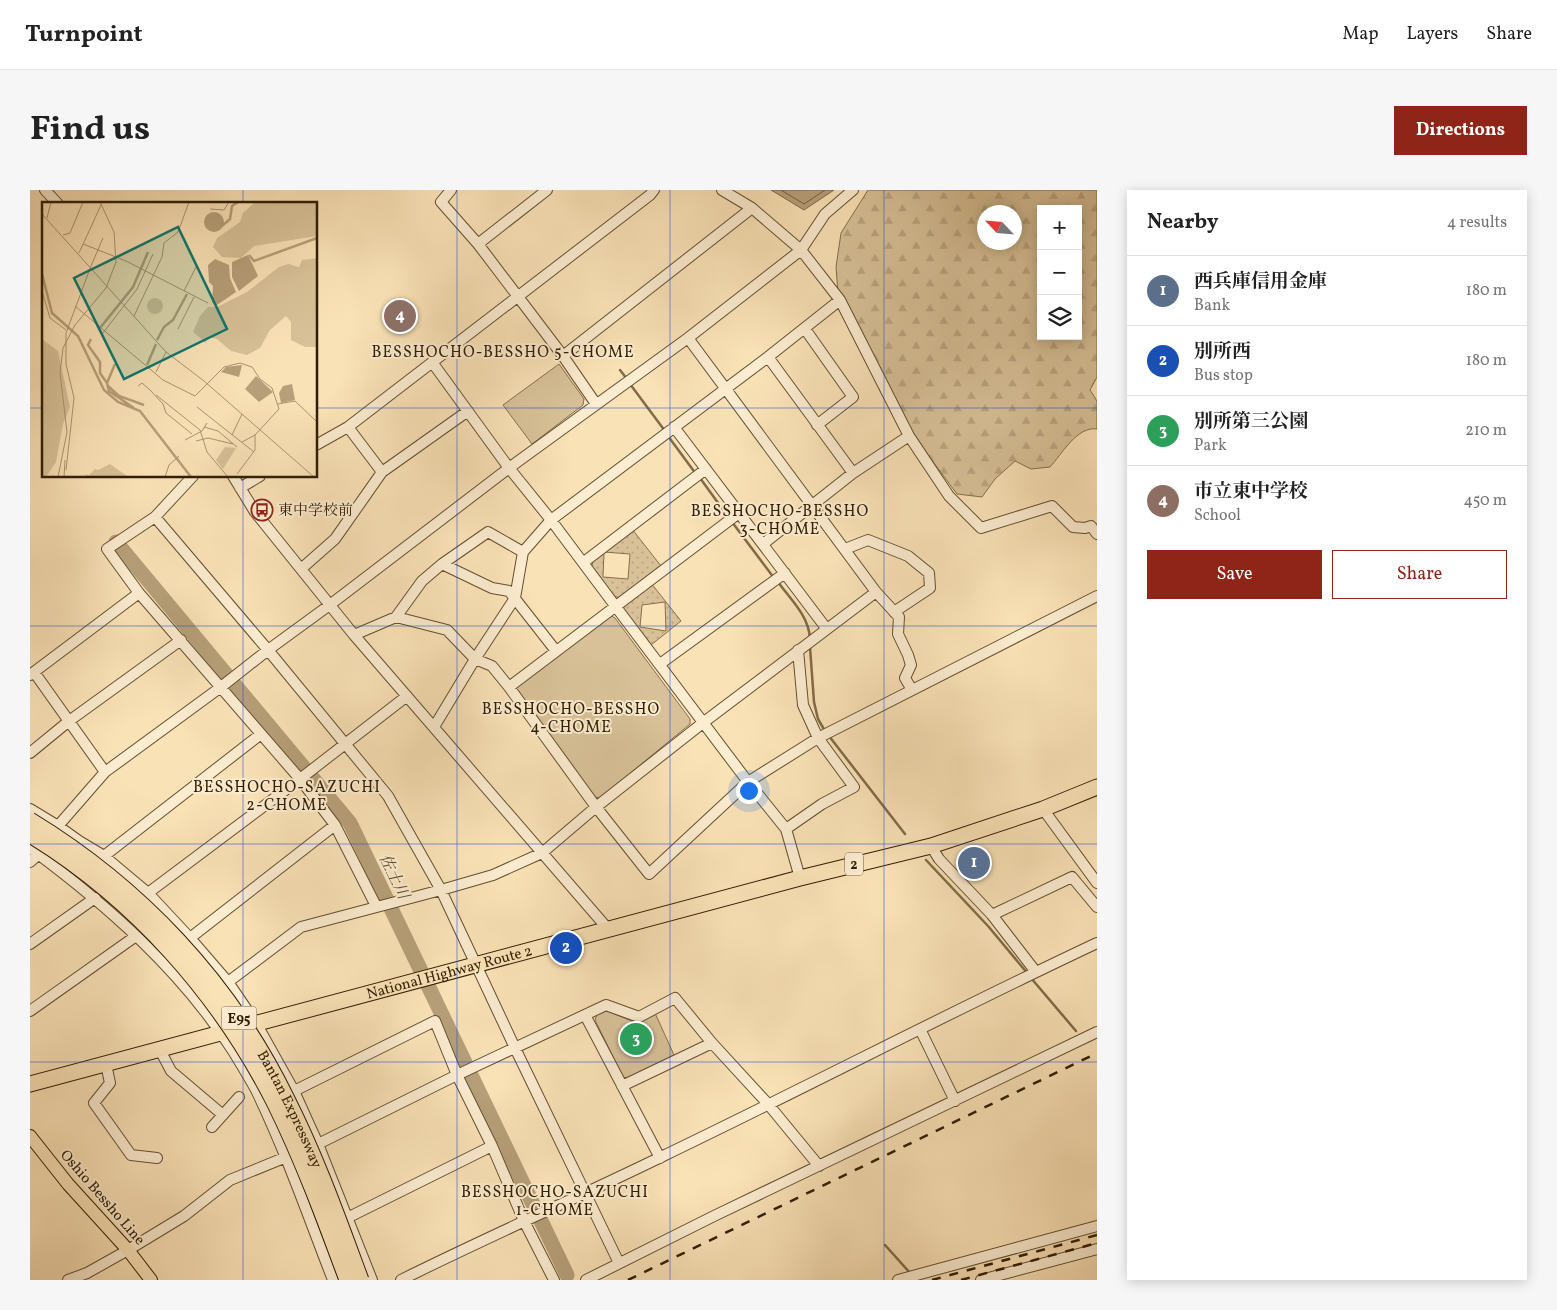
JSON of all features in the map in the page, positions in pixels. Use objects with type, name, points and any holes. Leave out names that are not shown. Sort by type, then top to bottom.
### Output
[{"type":"highway","name":"National Highway Route 2","points":[[30,1084],[800,878],[931,846],[1043,809],[1097,787]]},
{"type":"highway","name":"Bantan Expressway","points":[[30,820],[77,850],[137,898],[198,963],[227,1001],[257,1044],[286,1097],[312,1153],[361,1280]]},
{"type":"highway","name":"Bantan Expressway","points":[[30,835],[92,878],[160,938],[217,1009],[275,1103],[300,1158],[347,1280]]},
{"type":"main road","name":"Oshio Bessho Line","points":[[30,1136],[68,1184],[128,1250],[151,1280]]},
{"type":"street","points":[[45,190],[56,202]]},
{"type":"street","points":[[451,190],[441,202],[478,244],[563,356],[596,404]]},
{"type":"street","points":[[478,244],[547,190]]},
{"type":"street","points":[[640,190],[652,193]]},
{"type":"street","points":[[722,190],[752,208],[801,250],[840,300],[908,436],[950,496],[981,528],[1052,506],[1073,527],[1085,528],[1091,526],[1097,534]]},
{"type":"street","points":[[30,862],[34,851],[105,772],[331,604],[509,468],[688,338],[801,250],[825,214],[852,190]]},
{"type":"street","points":[[318,444],[348,427],[652,193]]},
{"type":"street","points":[[563,356],[752,208]]},
{"type":"street","points":[[434,727],[515,598],[523,552],[551,520],[805,329],[840,300]]},
{"type":"street","points":[[805,329],[853,397],[817,425]]},
{"type":"street","points":[[688,338],[876,592],[899,617],[898,634],[911,665],[905,678],[912,690]]},
{"type":"street","points":[[768,357],[853,473]]},
{"type":"street","points":[[432,362],[509,468],[584,562],[616,607],[786,830],[800,878]]},
{"type":"street","points":[[301,569],[335,539],[382,472],[468,411]]},
{"type":"street","points":[[348,427],[382,472]]},
{"type":"street","points":[[674,427],[826,628]]},
{"type":"street","points":[[762,544],[853,473],[908,436]]},
{"type":"street","points":[[584,562],[706,469]]},
{"type":"street","points":[[191,478],[155,516],[107,549],[139,593],[181,640],[227,682],[261,734],[306,774],[383,905]]},
{"type":"street","points":[[234,478],[256,512],[354,635],[608,929]]},
{"type":"street","points":[[240,488],[257,478]]},
{"type":"street","points":[[509,687],[739,513]]},
{"type":"street","points":[[155,516],[388,796],[441,890],[618,1263]]},
{"type":"street","points":[[354,635],[396,617],[422,581],[442,564],[488,532],[523,552]]},
{"type":"street","points":[[845,549],[868,540],[908,556],[929,573],[930,588],[894,612]]},
{"type":"street","points":[[442,564],[492,588],[509,591],[556,651]]},
{"type":"street","points":[[660,664],[785,574]]},
{"type":"street","points":[[228,982],[301,927],[493,875],[542,853],[596,807],[704,722],[876,592]]},
{"type":"street","points":[[105,772],[69,721],[32,674],[139,593]]},
{"type":"street","points":[[396,617],[447,630],[475,659],[492,666],[596,807],[649,874],[748,782],[818,738],[1097,596]]},
{"type":"street","points":[[30,753],[69,721],[181,640]]},
{"type":"street","points":[[786,830],[822,804],[854,787],[818,738],[803,705],[798,650]]},
{"type":"street","points":[[148,893],[407,696]]},
{"type":"street","points":[[104,856],[261,734]]},
{"type":"street","points":[[30,809],[104,856],[148,893],[228,982],[256,1023],[294,1091],[318,1144],[372,1280]]},
{"type":"street","points":[[1043,809],[1097,883]]},
{"type":"street","points":[[190,938],[335,825]]},
{"type":"street","points":[[931,846],[939,859],[992,914],[1031,974]]},
{"type":"street","points":[[34,851],[95,898],[136,936],[182,983],[221,1034],[255,1089],[285,1156],[333,1280]]},
{"type":"street","points":[[992,914],[1072,877],[1097,907]]},
{"type":"street","points":[[30,944],[95,898]]},
{"type":"street","points":[[30,1011],[136,936]]},
{"type":"street","points":[[401,1280],[660,1158],[1097,943]]},
{"type":"street","points":[[68,1280],[88,1273],[184,1216],[230,1180],[318,1144],[464,1071],[606,1006],[639,1017],[675,998],[712,1043],[768,1104],[819,1166]]},
{"type":"street","points":[[585,1015],[660,1158]]},
{"type":"street","points":[[294,1091],[435,1021],[464,1071],[492,1146],[533,1217],[554,1280]]},
{"type":"street","points":[[920,1029],[955,1101]]},
{"type":"street","points":[[586,1280],[1097,1032]]},
{"type":"street","points":[[622,1086],[712,1043]]},
{"type":"street","points":[[160,1050],[171,1072],[223,1115]]},
{"type":"street","points":[[106,1064],[110,1084],[94,1104],[130,1155],[157,1158]]},
{"type":"street","points":[[212,1127],[239,1096]]},
{"type":"street","points":[[347,1218],[492,1146]]},
{"type":"street","points":[[898,1280],[1097,1226]]},
{"type":"street","points":[[981,1280],[1097,1249]]},
{"type":"green space","points":[[868,190],[1097,190],[1097,377],[1090,390],[1097,401],[1097,429],[1090,429],[1077,436],[1050,467],[1031,469],[1015,461],[995,479],[982,497],[957,494],[931,459],[875,375],[839,306],[836,267],[841,233]]},
{"type":"green space","points":[[559,364],[584,399],[583,405],[532,444],[503,405]]},
{"type":"green space","points":[[632,529],[661,566],[620,598],[614,596],[592,566],[593,560]],"holes":[[[604,552],[630,554],[628,579],[603,577]]]},
{"type":"green space","points":[[651,583],[681,621],[651,645],[623,610],[625,604]],"holes":[[[665,602],[666,631],[640,627],[642,605]]]},
{"type":"green space","points":[[610,615],[615,618],[690,719],[690,724],[600,798],[594,797],[515,691],[516,684]]},
{"type":"green space","points":[[607,1011],[637,1023],[655,1013],[674,1055],[627,1078],[623,1077],[595,1020],[597,1014]]},
{"type":"water","points":[[771,190],[834,190],[804,210]]},
{"type":"waterway","points":[[620,370],[627,379]]},
{"type":"waterway","points":[[630,384],[665,431]]},
{"type":"waterway","points":[[668,436],[696,474]]},
{"type":"waterway","points":[[700,478],[729,518]]},
{"type":"waterway","points":[[732,522],[774,578]]},
{"type":"waterway","name":"佐土川","points":[[116,542],[350,823],[567,1275]]},
{"type":"waterway","points":[[778,582],[803,616],[810,639]]},
{"type":"waterway","points":[[810,647],[814,702],[818,719],[825,731]]},
{"type":"waterway","points":[[829,736],[905,834]]},
{"type":"waterway","points":[[926,860],[988,926],[1028,974]]},
{"type":"waterway","points":[[1031,978],[1076,1031]]},
{"type":"waterway","points":[[885,1245],[911,1274]]},
{"type":"railway","points":[[628,1280],[1097,1053]]},
{"type":"railway","points":[[932,1280],[1097,1235]]},
{"type":"railway","points":[[961,1280],[1097,1243]]},
{"type":"place","name":"市立東中学校","points":[[400,316]]},
{"type":"place","name":"東中学校前","points":[[262,510]]},
{"type":"place","name":"西兵庫信用金庫","points":[[974,863]]},
{"type":"place","name":"別所西","points":[[566,948]]},
{"type":"place","name":"別所第三公園","points":[[636,1039]]},
{"type":"district","name":"BESSHOCHO-BESSHO 5-CHOME","points":[[503,351]]},
{"type":"district","name":"BESSHOCHO-BESSHO 3-CHOME","points":[[780,519]]},
{"type":"district","name":"BESSHOCHO-BESSHO 4-CHOME","points":[[571,717]]},
{"type":"district","name":"BESSHOCHO-SAZUCHI 2-CHOME","points":[[287,795]]},
{"type":"district","name":"BESSHOCHO-SAZUCHI 1-CHOME","points":[[555,1200]]}]
